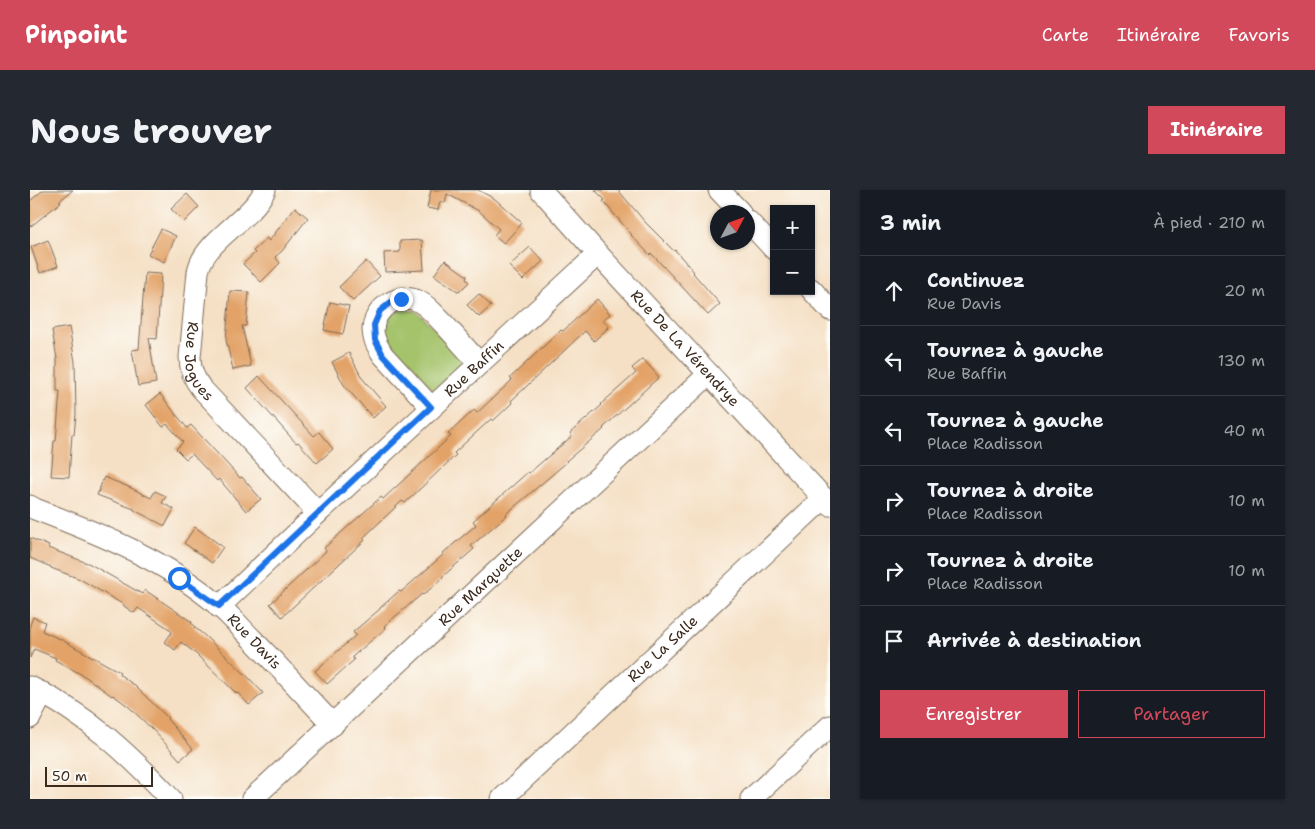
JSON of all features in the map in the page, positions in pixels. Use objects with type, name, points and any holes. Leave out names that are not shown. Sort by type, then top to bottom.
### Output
[{"type":"street","name":"Rue Jogues","points":[[265,190],[255,206],[209,249],[200,262],[190,368],[201,388],[318,513]]},
{"type":"street","name":"Rue De La Vérendrye","points":[[540,190],[827,501]]},
{"type":"street","points":[[719,190],[733,205]]},
{"type":"street","points":[[755,229],[770,245]]},
{"type":"street","name":"Rue Baffin","points":[[219,606],[431,407],[598,254]]},
{"type":"street","points":[[431,407],[383,355],[377,345],[374,325],[383,307],[401,299],[421,302],[479,363]]},
{"type":"street","name":"Rue Marquette","points":[[252,799],[710,374]]},
{"type":"street","name":"Rue La Salle","points":[[502,799],[827,501]]},
{"type":"street","name":"Rue Davis","points":[[30,506],[35,510],[97,533],[130,549],[165,568],[194,587],[219,606],[267,654],[332,725]]},
{"type":"street","points":[[30,718],[37,690],[75,712],[106,736],[171,799]]},
{"type":"street","points":[[752,799],[830,726]]},
{"type":"green space","points":[[404,310],[415,311],[423,317],[461,359],[461,365],[458,369],[432,389],[426,387],[387,345],[383,331],[388,318],[394,312]]},
{"type":"building","points":[[43,190],[73,190],[30,227],[30,201]]},
{"type":"building","points":[[431,190],[478,190],[495,199],[522,223],[504,243],[494,235],[499,229],[479,211],[447,194],[445,203],[440,202],[438,210],[427,208]]},
{"type":"building","points":[[595,190],[618,190],[645,222],[675,250],[720,304],[708,315],[651,253],[650,255],[631,235],[603,201],[605,200]]},
{"type":"building","points":[[187,194],[199,207],[184,222],[171,209]]},
{"type":"building","points":[[295,207],[308,218],[275,257],[280,263],[261,282],[243,264],[267,238],[269,241]]},
{"type":"building","points":[[161,229],[176,236],[164,262],[148,254]]},
{"type":"building","points":[[48,240],[58,266],[40,273],[31,247]]},
{"type":"building","points":[[422,240],[424,270],[385,272],[384,253],[400,252],[400,241]]},
{"type":"building","points":[[530,247],[543,261],[523,280],[509,266]]},
{"type":"building","points":[[445,260],[467,276],[466,279],[469,282],[459,292],[434,275]]},
{"type":"building","points":[[366,261],[380,276],[353,301],[339,287]]},
{"type":"building","points":[[145,273],[161,274],[157,339],[149,338],[156,383],[138,386],[132,350],[139,349]]},
{"type":"building","points":[[230,291],[249,292],[246,326],[242,326],[251,366],[233,370],[226,340]]},
{"type":"building","points":[[479,294],[491,306],[479,317],[467,305]]},
{"type":"building","points":[[597,299],[610,314],[603,320],[609,327],[594,341],[585,331],[511,401],[512,403],[493,421],[491,419],[454,453],[456,455],[405,503],[402,501],[363,538],[365,540],[282,617],[270,604],[326,551],[324,548],[381,497],[383,499],[451,436],[448,434],[474,410],[477,413],[512,380],[510,378]]},
{"type":"building","points":[[330,302],[349,306],[343,334],[324,330]]},
{"type":"building","points":[[69,327],[75,362],[76,414],[74,435],[72,434],[69,477],[51,476],[60,391],[57,391],[57,359],[52,330]]},
{"type":"building","points":[[349,353],[362,378],[386,406],[373,418],[344,385],[332,362]]},
{"type":"building","points":[[643,359],[659,377],[604,429],[471,546],[474,549],[443,578],[384,626],[386,628],[352,657],[354,660],[327,684],[315,671],[356,635],[353,632],[476,525],[473,521],[572,436],[570,433],[636,373],[632,368]]},
{"type":"building","points":[[259,376],[314,436],[319,432],[333,449],[317,463],[298,442],[296,443],[247,388]]},
{"type":"building","points":[[160,394],[187,428],[191,425],[261,499],[246,511],[219,479],[217,481],[192,454],[186,459],[176,449],[183,442],[167,424],[163,427],[146,405]]},
{"type":"building","points":[[104,477],[151,498],[155,491],[166,496],[162,503],[174,509],[165,526],[134,509],[97,495]]},
{"type":"building","points":[[195,527],[223,547],[212,563],[184,543]]},
{"type":"building","points":[[30,538],[49,546],[48,548],[90,564],[142,594],[145,590],[192,622],[194,627],[263,693],[249,705],[181,642],[175,650],[165,642],[172,632],[168,628],[138,608],[134,613],[80,579],[30,558]]},
{"type":"building","points":[[33,617],[45,622],[42,631],[120,672],[119,674],[134,685],[168,718],[193,749],[180,760],[155,732],[128,706],[113,695],[55,660],[56,658],[34,649],[30,658],[30,625]]},
{"type":"route","points":[[179,578],[219,606],[431,407],[383,355],[375,340],[373,330],[375,320],[380,311],[391,302],[401,299]]}]
